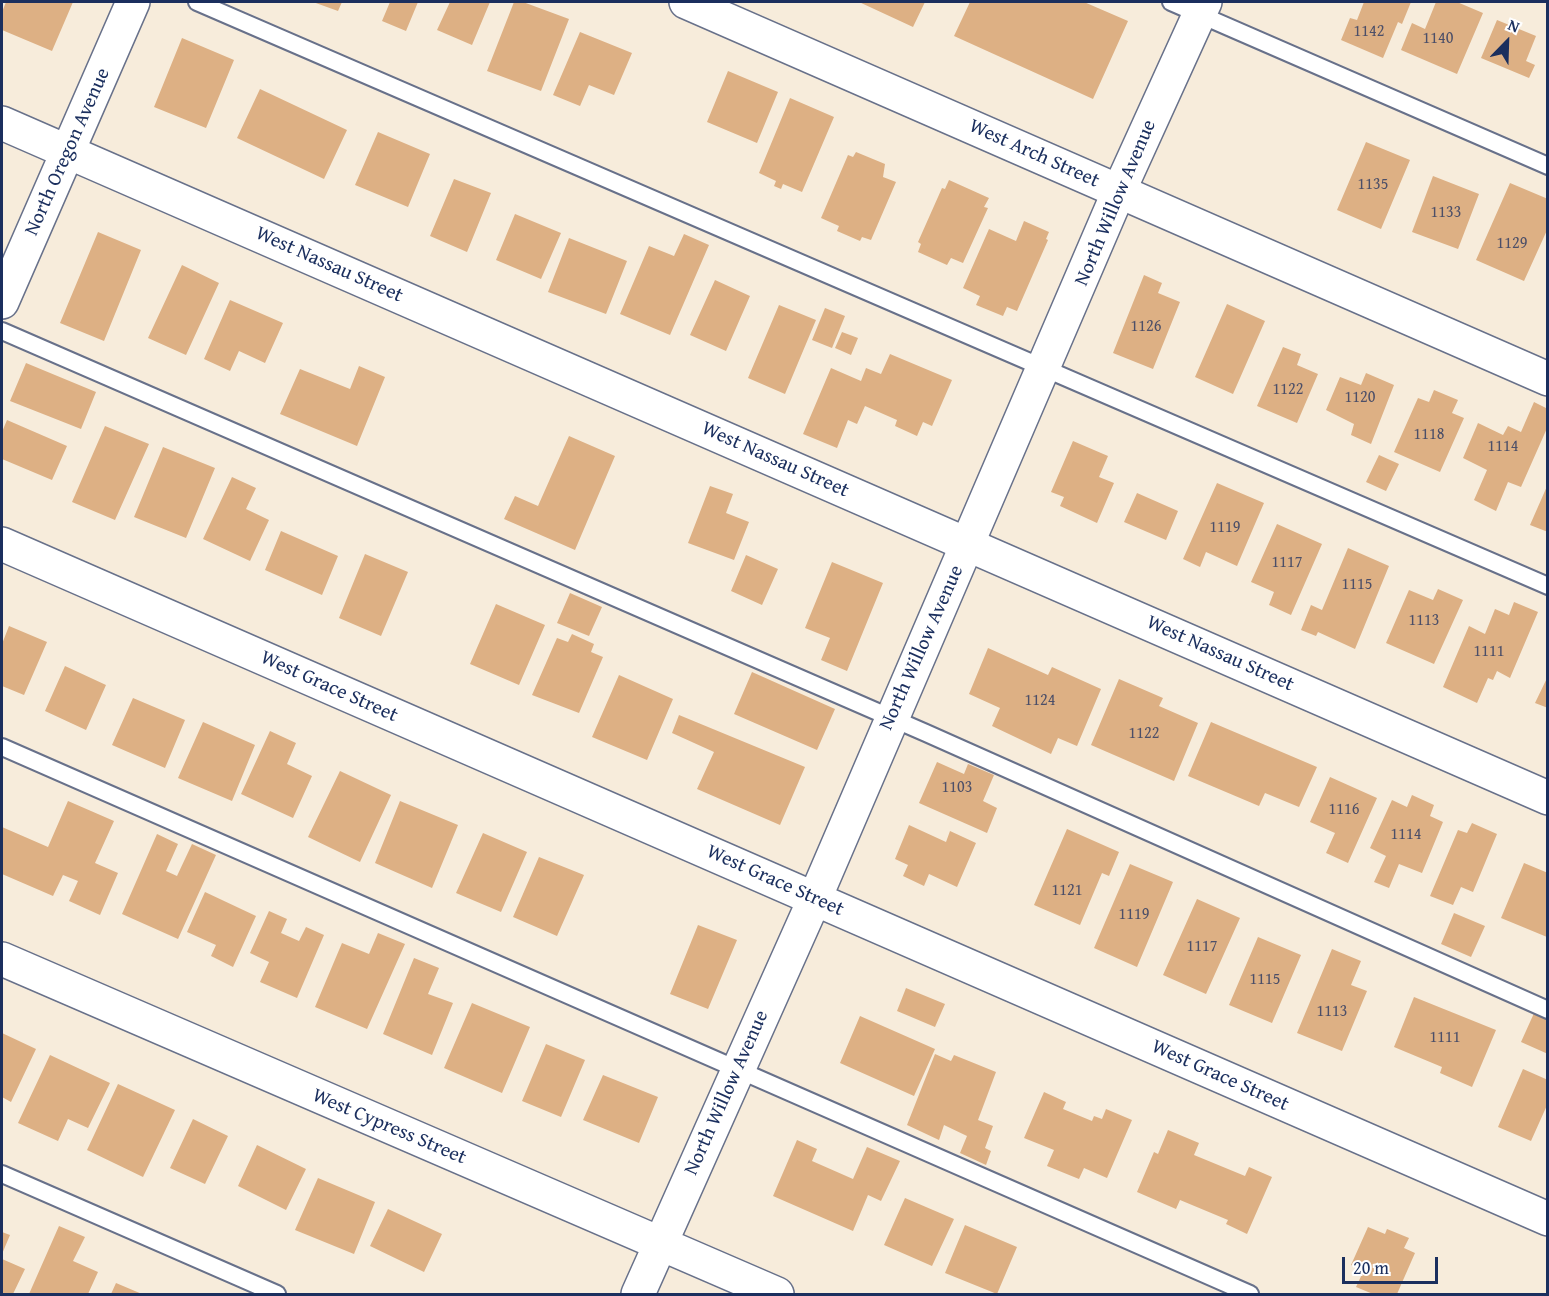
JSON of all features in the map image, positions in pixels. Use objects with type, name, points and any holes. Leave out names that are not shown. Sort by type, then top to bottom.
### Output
[{"type":"street","name":"North Oregon Avenue","points":[[2,302],[133,2]]},
{"type":"street","name":"West Arch Street","points":[[686,2],[1548,379]]},
{"type":"street","name":"North Willow Avenue","points":[[638,1294],[736,1070],[815,898],[890,719],[1045,368],[1119,191],[1192,6]]},
{"type":"street","name":"West Nassau Street","points":[[2,123],[1548,798]]},
{"type":"street","name":"West Grace Street","points":[[2,544],[1548,1219]]},
{"type":"street","name":"West Cypress Street","points":[[2,959],[777,1294]]},
{"type":"lane","points":[[197,2],[1548,586]]},
{"type":"lane","points":[[1192,6],[1548,166]]},
{"type":"lane","points":[[2,331],[890,719],[1548,1010]]},
{"type":"lane","points":[[2,747],[1250,1294]]},
{"type":"lane","points":[[2,1174],[277,1294]]},
{"type":"building","points":[[6,2],[73,2],[52,51],[2,30],[2,12]]},
{"type":"building","points":[[313,2],[342,2],[338,11]]},
{"type":"building","points":[[390,2],[418,2],[406,31],[382,21]]},
{"type":"building","points":[[450,2],[490,2],[472,45],[437,30]]},
{"type":"building","points":[[514,2],[523,2],[569,19],[541,91],[487,71]]},
{"type":"building","points":[[859,2],[925,2],[913,27]]},
{"type":"building","points":[[970,2],[1084,2],[1128,21],[1093,99],[954,36]]},
{"type":"building","points":[[1364,2],[1411,2],[1402,24],[1398,22],[1383,58],[1341,40],[1350,18],[1357,20]]},
{"type":"building","points":[[1436,2],[1457,2],[1483,13],[1457,74],[1401,50],[1412,23],[1425,29]]},
{"type":"building","points":[[1497,20],[1536,36],[1526,61],[1535,65],[1529,78],[1481,58]]},
{"type":"building","points":[[580,32],[632,53],[614,95],[589,85],[580,106],[553,95]]},
{"type":"building","points":[[182,38],[234,60],[206,128],[154,107]]},
{"type":"building","points":[[728,71],[778,92],[757,143],[707,122]]},
{"type":"building","points":[[260,89],[347,130],[324,179],[237,138]]},
{"type":"building","points":[[790,98],[834,117],[802,192],[783,184],[781,189],[774,186],[776,181],[759,173]]},
{"type":"building","points":[[378,132],[430,154],[408,207],[355,185]]},
{"type":"building","points":[[1366,142],[1410,160],[1381,229],[1337,210]]},
{"type":"building","points":[[856,152],[885,164],[883,177],[896,182],[871,240],[862,237],[860,241],[837,231],[839,226],[821,218],[848,155],[853,157]]},
{"type":"building","points":[[1433,176],[1479,194],[1458,249],[1412,232]]},
{"type":"building","points":[[454,179],[491,193],[467,252],[430,236]]},
{"type":"building","points":[[949,180],[989,198],[984,207],[988,208],[963,263],[951,258],[947,265],[918,252],[921,244],[918,242],[942,188],[945,189]]},
{"type":"building","points":[[1510,183],[1548,199],[1548,228],[1524,281],[1476,260]]},
{"type":"building","points":[[515,214],[561,233],[541,279],[496,260]]},
{"type":"building","points":[[1024,221],[1049,232],[1046,239],[1048,240],[1017,311],[1007,307],[1003,316],[976,305],[980,296],[963,288],[989,229],[1016,241]]},
{"type":"building","points":[[98,232],[141,250],[104,341],[60,323]]},
{"type":"building","points":[[684,234],[709,245],[670,335],[620,314],[649,246],[674,256]]},
{"type":"building","points":[[569,238],[627,261],[606,314],[548,292]]},
{"type":"building","points":[[182,265],[219,283],[186,355],[148,338]]},
{"type":"building","points":[[1144,275],[1162,283],[1158,293],[1180,302],[1153,369],[1113,353]]},
{"type":"building","points":[[715,280],[750,296],[726,351],[690,335]]},
{"type":"building","points":[[230,300],[283,323],[265,363],[239,351],[230,371],[204,359]]},
{"type":"building","points":[[1227,304],[1265,321],[1233,394],[1195,377]]},
{"type":"building","points":[[779,305],[816,320],[785,394],[748,378]]},
{"type":"building","points":[[825,308],[845,316],[832,348],[812,340]]},
{"type":"building","points":[[842,332],[858,338],[851,355],[835,348]]},
{"type":"building","points":[[1283,347],[1301,354],[1297,365],[1318,374],[1297,423],[1257,406]]},
{"type":"building","points":[[890,354],[952,380],[932,426],[923,422],[917,436],[895,426],[897,420],[865,406],[857,424],[848,420],[837,448],[803,434],[831,368],[861,381],[866,368],[881,374]]},
{"type":"building","points":[[26,363],[96,392],[81,429],[10,401]]},
{"type":"building","points":[[359,366],[385,377],[357,446],[280,414],[300,369],[350,389]]},
{"type":"building","points":[[1366,373],[1394,385],[1371,444],[1351,435],[1354,424],[1326,410],[1340,377],[1361,385]]},
{"type":"building","points":[[1434,390],[1458,400],[1452,413],[1464,418],[1440,472],[1394,452],[1418,398],[1429,402]]},
{"type":"building","points":[[1534,402],[1548,409],[1548,426],[1521,487],[1508,482],[1496,511],[1474,500],[1487,470],[1463,458],[1478,423],[1503,435],[1508,426],[1521,432]]},
{"type":"building","points":[[7,420],[67,446],[52,480],[2,459],[2,432]]},
{"type":"building","points":[[105,426],[149,444],[115,520],[72,502]]},
{"type":"building","points":[[569,436],[615,456],[575,550],[504,519],[515,496],[538,506]]},
{"type":"building","points":[[1073,441],[1108,456],[1099,477],[1114,483],[1097,523],[1060,506],[1064,497],[1051,492]]},
{"type":"building","points":[[163,447],[215,468],[186,538],[134,517]]},
{"type":"building","points":[[1379,455],[1399,464],[1386,491],[1366,482]]},
{"type":"building","points":[[232,477],[256,488],[246,509],[269,520],[250,561],[203,539]]},
{"type":"building","points":[[1217,483],[1264,503],[1237,566],[1206,552],[1200,567],[1183,559]]},
{"type":"building","points":[[1548,484],[1548,532],[1530,525]]},
{"type":"building","points":[[710,486],[733,494],[726,513],[749,522],[734,560],[688,543]]},
{"type":"building","points":[[1137,493],[1178,511],[1166,540],[1124,522]]},
{"type":"building","points":[[1277,524],[1322,544],[1291,615],[1269,605],[1274,592],[1251,582]]},
{"type":"building","points":[[281,531],[338,556],[322,595],[265,570]]},
{"type":"building","points":[[1348,548],[1389,566],[1355,649],[1318,632],[1316,636],[1301,630],[1311,605],[1322,610]]},
{"type":"building","points":[[365,554],[408,572],[381,636],[339,618]]},
{"type":"building","points":[[746,555],[778,569],[762,605],[731,591]]},
{"type":"building","points":[[832,562],[883,583],[847,671],[821,660],[830,638],[805,628]]},
{"type":"building","points":[[1438,589],[1463,600],[1434,664],[1386,643],[1409,590],[1433,600]]},
{"type":"building","points":[[570,593],[602,607],[589,636],[557,623]]},
{"type":"building","points":[[1514,602],[1538,612],[1510,678],[1497,671],[1493,680],[1488,678],[1477,703],[1443,687],[1469,626],[1485,634],[1495,609],[1509,615]]},
{"type":"building","points":[[496,604],[545,625],[519,685],[470,664]]},
{"type":"building","points":[[9,626],[47,642],[24,695],[2,686],[2,644]]},
{"type":"building","points":[[572,634],[594,644],[591,652],[603,657],[579,713],[532,695],[557,638],[568,642]]},
{"type":"building","points":[[988,648],[1048,675],[1052,667],[1101,689],[1077,746],[1058,738],[1051,754],[992,726],[1000,708],[969,694]]},
{"type":"building","points":[[65,666],[106,685],[86,730],[45,711]]},
{"type":"building","points":[[752,672],[835,709],[817,750],[734,714]]},
{"type":"building","points":[[619,675],[673,699],[647,760],[592,737]]},
{"type":"building","points":[[1548,676],[1548,708],[1535,703]]},
{"type":"building","points":[[1119,679],[1163,698],[1159,706],[1198,723],[1174,781],[1091,745]]},
{"type":"building","points":[[133,698],[185,720],[165,768],[112,745]]},
{"type":"building","points":[[679,715],[805,767],[780,825],[697,789],[714,752],[672,733]]},
{"type":"building","points":[[203,722],[255,745],[232,801],[178,778]]},
{"type":"building","points":[[1211,722],[1317,767],[1299,807],[1265,793],[1259,806],[1188,776]]},
{"type":"building","points":[[270,731],[296,743],[287,764],[312,776],[293,818],[241,794]]},
{"type":"building","points":[[937,762],[964,774],[968,764],[994,775],[983,801],[997,808],[987,833],[919,803]]},
{"type":"building","points":[[340,771],[391,795],[360,862],[308,837]]},
{"type":"building","points":[[1330,777],[1377,798],[1348,863],[1326,853],[1335,833],[1310,822]]},
{"type":"building","points":[[1412,795],[1434,805],[1430,816],[1443,822],[1422,873],[1399,864],[1389,888],[1374,882],[1386,856],[1370,848],[1392,800],[1407,807]]},
{"type":"building","points":[[68,801],[114,821],[95,863],[118,873],[100,915],[69,901],[78,881],[63,875],[53,896],[2,874],[2,827],[48,847]]},
{"type":"building","points":[[400,801],[458,825],[432,888],[375,863]]},
{"type":"building","points":[[1472,823],[1497,834],[1473,892],[1461,887],[1453,905],[1430,896],[1458,830],[1467,833]]},
{"type":"building","points":[[909,825],[946,842],[950,831],[976,843],[957,887],[929,874],[924,886],[903,876],[908,865],[895,859]]},
{"type":"building","points":[[1067,829],[1119,852],[1109,876],[1102,873],[1080,925],[1034,905]]},
{"type":"building","points":[[483,833],[527,852],[501,912],[456,893]]},
{"type":"building","points":[[157,834],[178,844],[166,871],[177,876],[192,844],[216,855],[178,939],[122,914]]},
{"type":"building","points":[[539,857],[584,875],[557,936],[513,917]]},
{"type":"building","points":[[1524,863],[1548,873],[1547,937],[1501,918]]},
{"type":"building","points":[[1130,864],[1173,882],[1137,967],[1094,948]]},
{"type":"building","points":[[205,892],[256,916],[233,967],[211,956],[216,945],[187,932]]},
{"type":"building","points":[[1197,899],[1240,918],[1206,994],[1163,975]]},
{"type":"building","points":[[269,911],[287,919],[281,933],[299,941],[306,927],[324,935],[297,998],[260,982],[269,962],[250,953]]},
{"type":"building","points":[[1454,913],[1485,926],[1471,957],[1441,944]]},
{"type":"building","points":[[698,925],[737,940],[708,1009],[670,994]]},
{"type":"building","points":[[378,933],[405,944],[367,1029],[315,1007],[342,943],[369,954]]},
{"type":"building","points":[[1258,937],[1301,955],[1272,1023],[1229,1005]]},
{"type":"building","points":[[1332,949],[1361,961],[1351,985],[1367,991],[1342,1051],[1297,1033]]},
{"type":"building","points":[[414,958],[439,968],[428,994],[453,1003],[432,1055],[383,1034]]},
{"type":"building","points":[[906,988],[945,1004],[935,1027],[897,1011]]},
{"type":"building","points":[[1414,997],[1496,1030],[1472,1087],[1440,1073],[1442,1067],[1394,1047]]},
{"type":"building","points":[[472,1003],[530,1027],[502,1093],[444,1068]]},
{"type":"building","points":[[1535,1011],[1548,1016],[1548,1054],[1521,1042]]},
{"type":"building","points":[[860,1016],[935,1049],[914,1096],[840,1063]]},
{"type":"building","points":[[2,1033],[36,1049],[11,1102],[2,1097]]},
{"type":"building","points":[[546,1044],[585,1060],[561,1117],[522,1101]]},
{"type":"building","points":[[935,1054],[951,1061],[954,1055],[996,1072],[978,1120],[993,1126],[985,1148],[991,1151],[986,1165],[960,1153],[967,1136],[944,1125],[939,1140],[907,1125]]},
{"type":"building","points":[[50,1055],[110,1083],[88,1128],[68,1119],[58,1141],[18,1123]]},
{"type":"building","points":[[1523,1069],[1548,1080],[1548,1103],[1531,1141],[1498,1127]]},
{"type":"building","points":[[603,1075],[658,1097],[639,1143],[583,1120]]},
{"type":"building","points":[[118,1084],[175,1110],[143,1177],[87,1150]]},
{"type":"building","points":[[1044,1092],[1066,1102],[1063,1109],[1092,1121],[1094,1116],[1102,1119],[1106,1109],[1132,1120],[1107,1178],[1084,1168],[1079,1179],[1047,1166],[1054,1150],[1024,1138]]},
{"type":"building","points":[[193,1119],[228,1136],[205,1184],[170,1168]]},
{"type":"building","points":[[1168,1130],[1199,1143],[1194,1155],[1245,1176],[1249,1167],[1272,1177],[1247,1234],[1226,1224],[1228,1220],[1180,1200],[1176,1209],[1137,1192],[1154,1152],[1158,1154]]},
{"type":"building","points":[[797,1140],[817,1149],[812,1161],[853,1179],[867,1147],[900,1161],[881,1201],[868,1195],[853,1231],[773,1196]]},
{"type":"building","points":[[257,1145],[306,1169],[286,1210],[238,1186]]},
{"type":"building","points":[[318,1178],[375,1202],[354,1254],[295,1230]]},
{"type":"building","points":[[905,1198],[954,1219],[932,1266],[884,1245]]},
{"type":"building","points":[[388,1209],[442,1234],[424,1272],[370,1246]]},
{"type":"building","points":[[965,1225],[1017,1247],[997,1294],[945,1273]]},
{"type":"building","points":[[59,1226],[85,1237],[73,1261],[98,1272],[88,1294],[29,1294]]},
{"type":"building","points":[[1368,1227],[1385,1234],[1387,1229],[1409,1238],[1404,1248],[1415,1253],[1397,1294],[1373,1294],[1356,1287],[1364,1270],[1351,1265]]},
{"type":"building","points":[[2,1232],[10,1235],[2,1254]]},
{"type":"building","points":[[2,1259],[25,1269],[13,1294],[2,1294]]},
{"type":"building","points":[[116,1283],[142,1294],[111,1294]]}]
